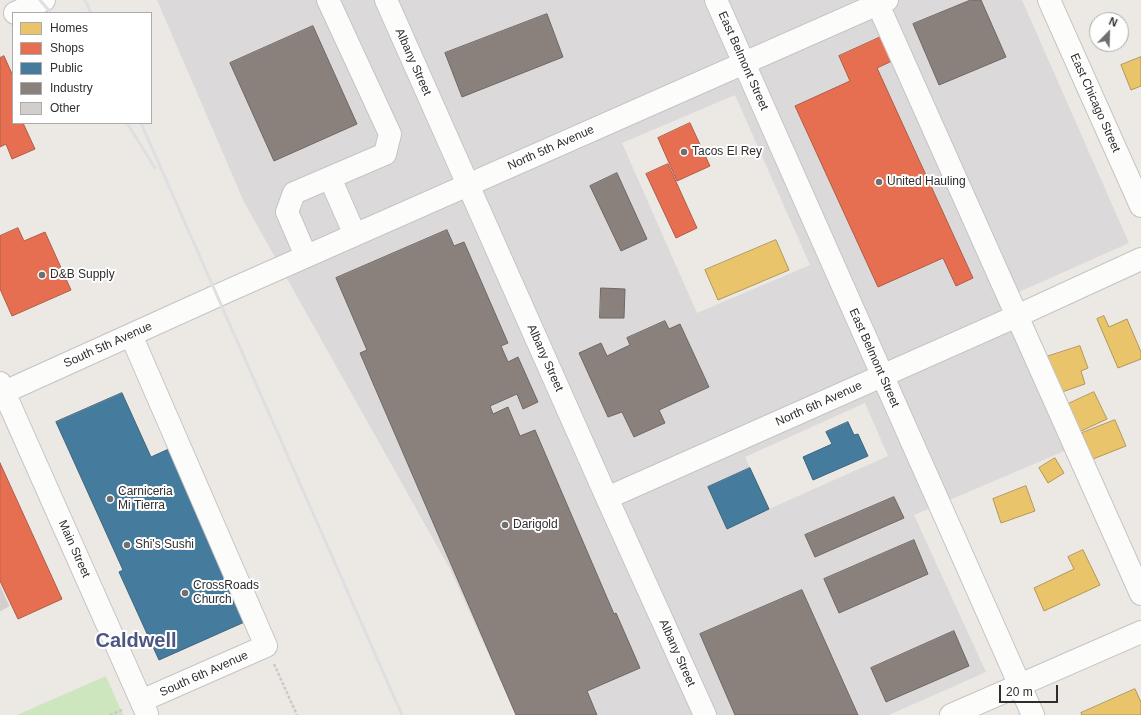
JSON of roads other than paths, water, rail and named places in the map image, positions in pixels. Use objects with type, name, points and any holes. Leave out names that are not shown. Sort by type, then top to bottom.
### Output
[{"type":"street","points":[[16,12],[44,0]]},
{"type":"street","points":[[306,256],[287,212],[294,193],[384,154],[390,134],[328,0]]},
{"type":"street","name":"Albany Street","points":[[386,0],[607,498],[706,715]]},
{"type":"street","name":"East Belmont Street","points":[[716,0],[1033,715]]},
{"type":"street","name":"East Chicago Street","points":[[1049,0],[1141,206]]},
{"type":"street","points":[[880,1],[1017,316],[1141,594]]},
{"type":"street","name":"North 5th Avenue","points":[[217,296],[880,1]]},
{"type":"street","points":[[0,20],[12,14]]},
{"type":"street","points":[[330,178],[355,235]]},
{"type":"street","name":"North 6th Avenue","points":[[607,498],[1017,316],[1141,259]]},
{"type":"street","name":"South 5th Avenue","points":[[1,390],[217,296]]},
{"type":"street","name":"South 6th Avenue","points":[[130,335],[266,646],[144,708]]},
{"type":"street","name":"Main Street","points":[[1,390],[144,708]]},
{"type":"street","points":[[951,715],[1141,632]]},
{"type":"railway","points":[[40,0],[50,12]]},
{"type":"railway","points":[[85,0],[91,12]]},
{"type":"railway","points":[[128,124],[155,168]]},
{"type":"railway","points":[[141,124],[402,715]]},
{"type":"place","name":"Tacos El Rey","points":[[684,152]]},
{"type":"place","name":"United Hauling","points":[[879,182]]},
{"type":"place","name":"D&B Supply","points":[[42,275]]},
{"type":"place","name":"Carniceria Mi Tierra","points":[[110,499]]},
{"type":"place","name":"Darigold","points":[[505,525]]},
{"type":"place","name":"Shi's Sushi","points":[[127,545]]},
{"type":"place","name":"CrossRoads Church","points":[[185,593]]},
{"type":"district","name":"Caldwell","points":[[136,641]]}]
